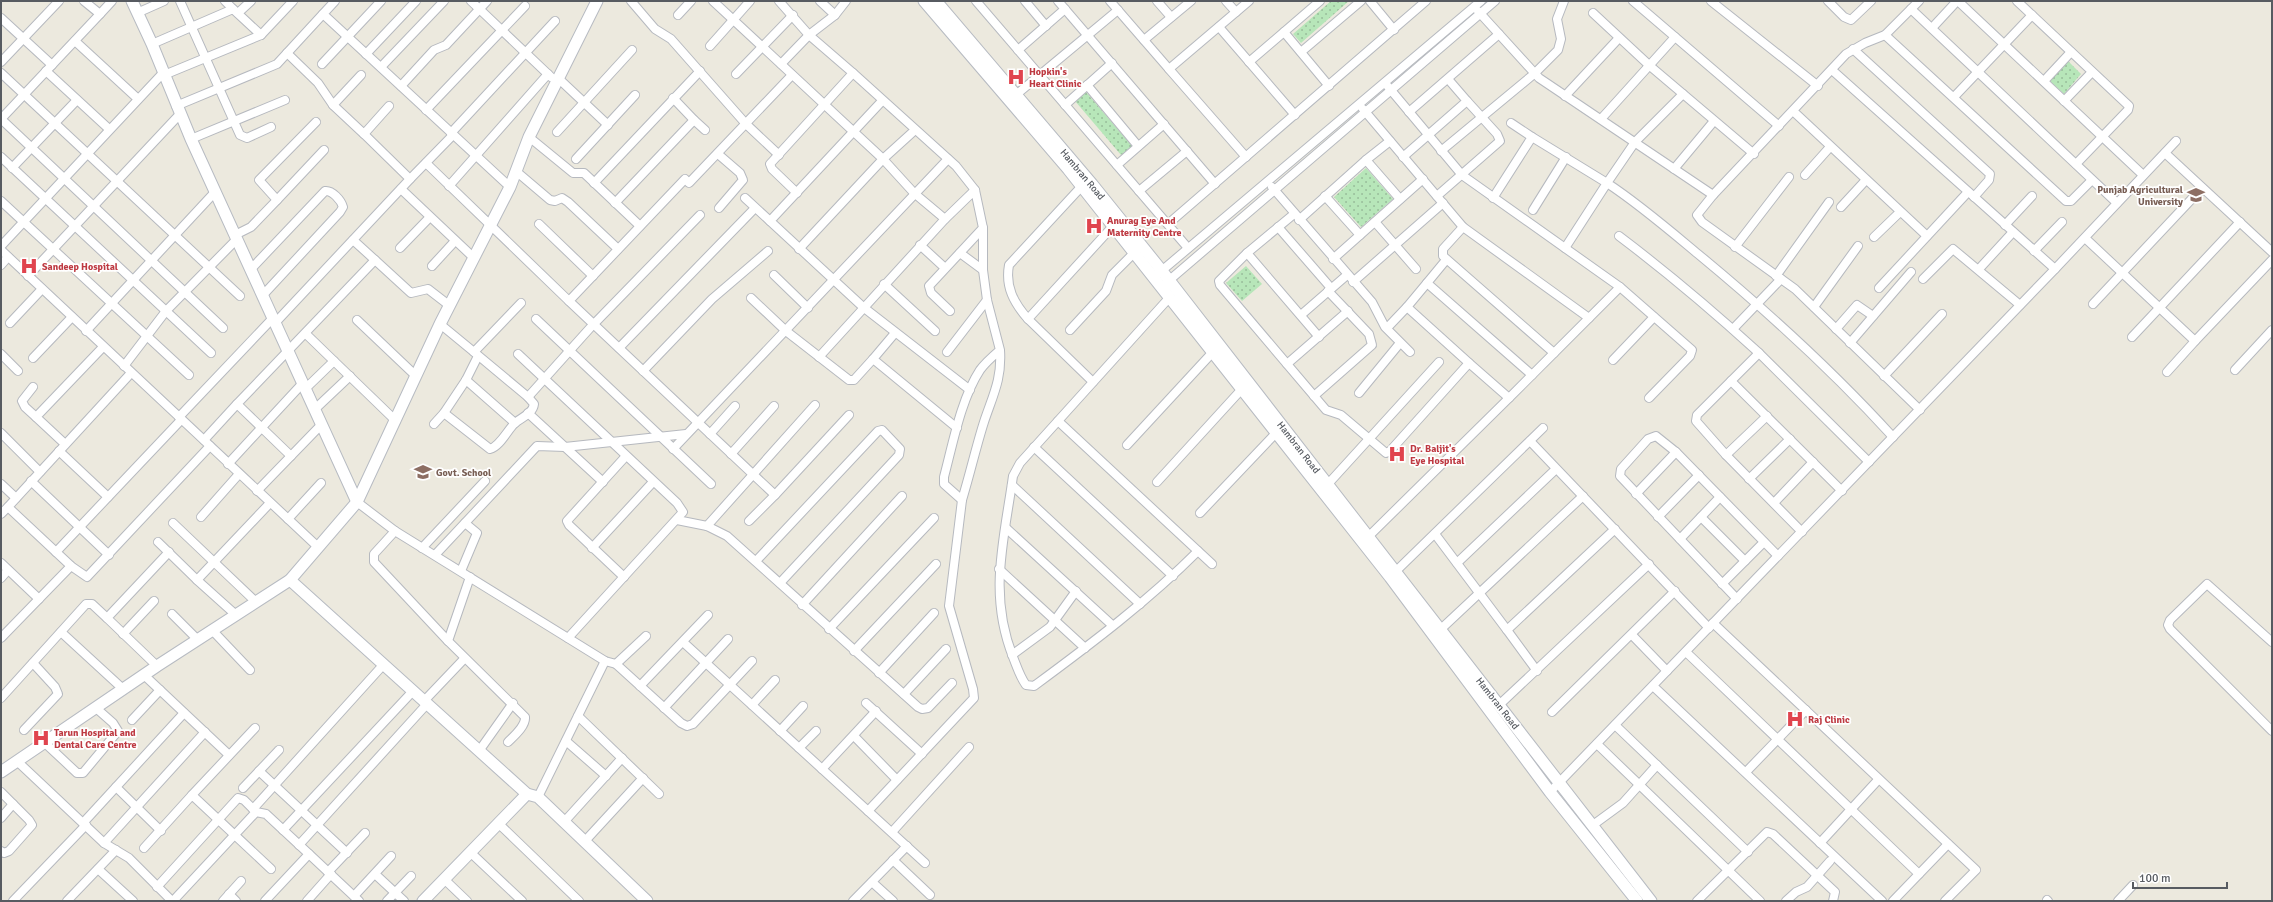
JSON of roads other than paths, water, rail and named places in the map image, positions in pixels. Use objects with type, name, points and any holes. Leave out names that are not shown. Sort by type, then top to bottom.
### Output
[{"type":"main road","points":[[132,1],[152,44],[190,139],[357,502]]},
{"type":"main road","points":[[1,771],[45,743],[156,666],[290,580],[357,502],[440,324],[517,172],[529,137],[554,78],[596,1]]},
{"type":"main road","name":"Hambran Road","points":[[924,1],[1082,186],[1134,253],[1158,274]]},
{"type":"main road","name":"Hambran Road","points":[[936,1],[1017,94],[1165,284],[1328,484],[1336,503],[1369,536],[1393,574],[1550,792],[1637,901]]},
{"type":"main road","name":"Hambran Road","points":[[1165,284],[1169,298],[1241,390],[1441,630],[1651,901]]},
{"type":"main road","points":[[290,580],[479,751],[564,822],[647,901]]},
{"type":"main road","points":[[423,901],[498,823],[533,796]]},
{"type":"street","points":[[1,62],[59,1]]},
{"type":"street","points":[[84,1],[100,14]]},
{"type":"street","points":[[112,1],[1,119],[223,328]]},
{"type":"street","points":[[137,13],[164,1]]},
{"type":"street","points":[[180,1],[240,135],[244,138],[271,127]]},
{"type":"street","points":[[225,1],[261,35]]},
{"type":"street","points":[[152,44],[235,11],[250,1]]},
{"type":"street","points":[[1,246],[109,129],[163,74],[261,35],[293,1]]},
{"type":"street","points":[[28,276],[117,182],[178,110],[220,88],[276,64],[335,1]]},
{"type":"street","points":[[322,64],[380,1]]},
{"type":"street","points":[[366,54],[416,1]]},
{"type":"street","points":[[381,68],[444,1]]},
{"type":"street","points":[[471,1],[525,53],[608,125]]},
{"type":"street","points":[[401,86],[434,50],[446,45],[487,1]]},
{"type":"street","points":[[631,1],[655,29],[669,37],[746,124],[779,155]]},
{"type":"street","points":[[678,15],[691,1]]},
{"type":"street","points":[[713,1],[883,159],[914,193],[945,219]]},
{"type":"street","points":[[710,46],[750,1]]},
{"type":"street","points":[[779,1],[810,34],[882,101],[948,159],[969,180],[975,190],[983,228],[983,270],[987,300],[1000,350],[1001,373],[984,422],[962,500],[949,606],[973,689],[974,698],[868,810]]},
{"type":"street","points":[[820,1],[835,15]]},
{"type":"street","points":[[781,64],[810,34],[835,15],[846,1]]},
{"type":"street","points":[[976,1],[1188,248]]},
{"type":"street","points":[[1026,1],[1046,26]]},
{"type":"street","points":[[1058,1],[1215,184]]},
{"type":"street","points":[[1111,1],[1246,157]]},
{"type":"street","points":[[1157,1],[1171,17]]},
{"type":"street","points":[[1144,40],[1191,1]]},
{"type":"street","points":[[1226,1],[1236,12]]},
{"type":"street","points":[[1169,69],[1249,1]]},
{"type":"street","points":[[1249,62],[1320,1]]},
{"type":"street","points":[[1301,52],[1360,1]]},
{"type":"street","points":[[1370,1],[1394,30]]},
{"type":"street","points":[[1168,224],[1296,115],[1426,1]]},
{"type":"street","points":[[1158,274],[1360,105],[1481,1]]},
{"type":"street","points":[[1165,284],[1495,1]]},
{"type":"street","points":[[1441,151],[1534,74],[1553,55],[1560,45],[1557,19],[1564,1]]},
{"type":"street","points":[[1633,1],[1779,126]]},
{"type":"street","points":[[1828,1],[1844,17],[1851,20],[1871,1]]},
{"type":"street","points":[[1919,1],[1884,35],[1853,49],[1754,154],[1713,195],[1698,213],[1699,219],[1734,247],[1779,277],[1814,306],[1920,410]]},
{"type":"street","points":[[1932,28],[1958,1],[2143,175]]},
{"type":"street","points":[[2017,1],[2129,108],[2076,164]]},
{"type":"street","points":[[1714,2],[1818,86]]},
{"type":"street","points":[[426,110],[525,6]]},
{"type":"street","points":[[1474,7],[1534,74],[1713,195]]},
{"type":"street","points":[[1018,50],[1066,9]]},
{"type":"street","points":[[1911,9],[2117,203]]},
{"type":"street","points":[[1017,94],[1118,10]]},
{"type":"street","points":[[1593,13],[1650,66],[1754,154]]},
{"type":"street","points":[[323,14],[510,187]]},
{"type":"street","points":[[736,74],[763,48],[793,15]]},
{"type":"street","points":[[1954,98],[2032,16]]},
{"type":"street","points":[[1,18],[52,65]]},
{"type":"street","points":[[56,552],[180,418],[426,163],[555,21]]},
{"type":"street","points":[[1218,27],[1296,115]]},
{"type":"street","points":[[1284,32],[1329,86]]},
{"type":"street","points":[[1409,112],[1499,34]]},
{"type":"street","points":[[1884,35],[2066,202],[2072,201],[2092,180]]},
{"type":"street","points":[[1601,119],[1675,37]]},
{"type":"street","points":[[1565,96],[1619,38]]},
{"type":"street","points":[[75,41],[138,99]]},
{"type":"street","points":[[1853,49],[1990,174],[1989,180],[1927,236],[1879,288]]},
{"type":"street","points":[[557,132],[632,50]]},
{"type":"street","points":[[2044,81],[2071,52]]},
{"type":"street","points":[[287,53],[318,83],[333,105],[410,179]]},
{"type":"street","points":[[1065,104],[1112,63]]},
{"type":"street","points":[[1832,70],[2055,269]]},
{"type":"street","points":[[46,71],[109,129]]},
{"type":"street","points":[[594,183],[700,71]]},
{"type":"street","points":[[2064,100],[2092,72]]},
{"type":"street","points":[[1,73],[240,296]]},
{"type":"street","points":[[797,193],[770,167],[770,164],[853,73]]},
{"type":"street","points":[[333,105],[361,75]]},
{"type":"street","points":[[569,301],[685,179],[690,183],[792,75]]},
{"type":"street","points":[[449,186],[475,156],[554,78]]},
{"type":"street","points":[[1437,196],[1500,141],[1497,134],[1482,116],[1448,79]]},
{"type":"street","points":[[1385,83],[1462,175],[1620,288],[1691,348],[1692,351],[1649,398]]},
{"type":"street","points":[[1087,85],[1138,146]]},
{"type":"street","points":[[1565,248],[1635,142],[1683,94]]},
{"type":"street","points":[[576,159],[635,95]]},
{"type":"street","points":[[673,98],[705,130]]},
{"type":"street","points":[[12,168],[76,100]]},
{"type":"street","points":[[190,139],[285,100]]},
{"type":"street","points":[[770,221],[882,101]]},
{"type":"street","points":[[1403,157],[1467,101]]},
{"type":"street","points":[[1360,105],[1463,227],[1589,318]]},
{"type":"street","points":[[364,134],[389,106]]},
{"type":"street","points":[[1793,111],[1865,181],[1927,236]]},
{"type":"street","points":[[615,203],[694,120]]},
{"type":"street","points":[[1674,169],[1714,121]]},
{"type":"street","points":[[277,200],[259,180],[316,122]]},
{"type":"street","points":[[1511,123],[1638,203],[1758,304],[1862,403],[1893,437]]},
{"type":"street","points":[[1117,165],[1164,124]]},
{"type":"street","points":[[799,249],[883,159],[915,130]]},
{"type":"street","points":[[529,137],[573,173],[583,172],[640,226]]},
{"type":"street","points":[[1493,198],[1532,137]]},
{"type":"street","points":[[1390,141],[1325,196],[1296,217],[1278,227],[1220,277],[1219,283],[1326,410],[1341,415],[1384,452],[1388,453],[1469,363]]},
{"type":"street","points":[[1550,792],[1920,410],[2176,141]]},
{"type":"street","points":[[1806,174],[1830,147]]},
{"type":"street","points":[[124,366],[166,311],[236,237],[251,227],[324,150]]},
{"type":"street","points":[[1139,191],[1187,151]]},
{"type":"street","points":[[2165,153],[2272,252]]},
{"type":"street","points":[[718,154],[740,173],[743,180],[719,208]]},
{"type":"street","points":[[1,157],[132,281],[211,353]]},
{"type":"street","points":[[1533,210],[1566,157]]},
{"type":"street","points":[[673,449],[808,308],[914,193],[948,159]]},
{"type":"street","points":[[1366,160],[1400,199]]},
{"type":"street","points":[[426,163],[491,224],[569,301],[775,495]]},
{"type":"street","points":[[517,172],[550,200],[555,201],[562,198],[568,202],[618,249]]},
{"type":"street","points":[[1734,247],[1789,177]]},
{"type":"street","points":[[1333,259],[1422,179]]},
{"type":"street","points":[[1841,207],[1865,181]]},
{"type":"street","points":[[1268,182],[1296,217],[1376,307],[1387,328],[1410,352]]},
{"type":"street","points":[[1082,186],[1009,265],[1008,274],[1012,298],[1028,319],[1093,382]]},
{"type":"street","points":[[2093,304],[2202,188]]},
{"type":"street","points":[[401,189],[474,258]]},
{"type":"street","points":[[819,357],[920,245],[975,190]]},
{"type":"street","points":[[251,269],[325,191],[331,192],[341,202],[343,207],[340,212],[263,295]]},
{"type":"street","points":[[86,331],[215,192]]},
{"type":"street","points":[[1325,196],[1360,235]]},
{"type":"street","points":[[2005,225],[2032,196]]},
{"type":"street","points":[[745,198],[863,307],[970,390]]},
{"type":"street","points":[[1,201],[189,375]]},
{"type":"street","points":[[1733,329],[1758,304],[1779,277],[1829,202]]},
{"type":"street","points":[[1353,282],[1443,203]]},
{"type":"street","points":[[619,348],[755,208]]},
{"type":"street","points":[[1874,238],[1900,212]]},
{"type":"street","points":[[528,397],[569,350],[700,215]]},
{"type":"street","points":[[400,248],[430,217]]},
{"type":"street","points":[[1375,222],[1416,269]]},
{"type":"street","points":[[2034,251],[2062,222]]},
{"type":"street","points":[[2132,337],[2240,222]]},
{"type":"street","points":[[539,224],[593,276]]},
{"type":"street","points":[[1028,319],[1113,226]]},
{"type":"street","points":[[1278,227],[1373,340],[1372,345],[1314,396]]},
{"type":"street","points":[[1463,227],[1443,249],[1443,254],[1446,260],[1554,353]]},
{"type":"street","points":[[950,312],[929,290],[930,283],[983,228]]},
{"type":"street","points":[[1979,269],[2013,232]]},
{"type":"street","points":[[1619,236],[1658,265],[1733,329],[1869,462]]},
{"type":"street","points":[[2085,238],[2195,341]]},
{"type":"street","points":[[353,240],[411,293],[428,288],[450,306]]},
{"type":"street","points":[[432,266],[455,241]]},
{"type":"street","points":[[920,245],[946,268]]},
{"type":"street","points":[[1814,306],[1858,246]]},
{"type":"street","points":[[1923,280],[1952,249],[1979,269],[2020,305]]},
{"type":"street","points":[[1,250],[318,548]]},
{"type":"street","points":[[643,371],[712,299],[768,251]]},
{"type":"street","points":[[960,253],[983,270]]},
{"type":"street","points":[[1070,330],[1106,291],[1112,274],[1134,253]]},
{"type":"street","points":[[1247,253],[1319,337]]},
{"type":"street","points":[[1,265],[8,257]]},
{"type":"street","points":[[8,507],[71,566],[87,577],[109,555],[207,443],[237,404],[306,334],[374,260]]},
{"type":"street","points":[[1387,328],[1407,307],[1446,260]]},
{"type":"street","points":[[2167,372],[2272,260]]},
{"type":"street","points":[[1850,343],[1911,272]]},
{"type":"street","points":[[774,275],[808,308]]},
{"type":"street","points":[[1301,315],[1347,275]]},
{"type":"street","points":[[1427,283],[1532,376]]},
{"type":"street","points":[[884,284],[935,331]]},
{"type":"street","points":[[1369,536],[1620,288]]},
{"type":"street","points":[[10,323],[42,290]]},
{"type":"street","points":[[751,298],[786,331],[851,380],[858,376],[895,333]]},
{"type":"street","points":[[1169,298],[1034,447],[1020,463],[1013,476],[1000,569],[999,599],[1006,640],[1023,682],[1028,687],[1031,687],[1085,648],[1173,576],[1198,551]]},
{"type":"street","points":[[947,352],[987,300]]},
{"type":"street","points":[[434,424],[444,413],[466,380],[476,354],[521,303]]},
{"type":"street","points":[[1836,329],[1858,305],[1873,316]]},
{"type":"street","points":[[1407,307],[1509,398]]},
{"type":"street","points":[[1287,364],[1348,311]]},
{"type":"street","points":[[1884,376],[1942,314]]},
{"type":"street","points":[[33,358],[72,317]]},
{"type":"street","points":[[1613,360],[1654,317]]},
{"type":"street","points":[[536,319],[712,484]]},
{"type":"street","points":[[358,320],[416,376]]},
{"type":"street","points":[[440,324],[528,397],[534,406],[528,413],[515,423],[496,445],[490,449],[444,413]]},
{"type":"street","points":[[2235,370],[2272,330]]},
{"type":"street","points":[[306,334],[396,421]]},
{"type":"street","points":[[1359,393],[1400,343]]},
{"type":"street","points":[[36,417],[104,347]]},
{"type":"street","points":[[962,500],[952,492],[943,481],[957,428],[970,390],[980,371],[1000,350]]},
{"type":"street","points":[[1127,445],[1212,353]]},
{"type":"street","points":[[1759,353],[1695,417],[1698,424],[1726,455],[1802,532]]},
{"type":"street","points":[[1,354],[18,371]]},
{"type":"street","points":[[518,354],[682,509],[681,516],[568,638]]},
{"type":"street","points":[[873,359],[957,428]]},
{"type":"street","points":[[228,464],[261,427],[304,386],[334,361]]},
{"type":"street","points":[[1328,484],[1439,362]]},
{"type":"street","points":[[1,514],[131,373]]},
{"type":"street","points":[[314,410],[350,376]]},
{"type":"street","points":[[466,380],[515,423]]},
{"type":"street","points":[[1731,381],[1842,490]]},
{"type":"street","points":[[33,387],[22,401],[25,407],[65,444]]},
{"type":"street","points":[[1157,482],[1241,390]]},
{"type":"street","points":[[237,404],[291,456]]},
{"type":"street","points":[[707,526],[752,473],[815,405]]},
{"type":"street","points":[[710,434],[736,406]]},
{"type":"street","points":[[731,454],[774,406]]},
{"type":"street","points":[[528,413],[603,482]]},
{"type":"street","points":[[749,521],[849,415]]},
{"type":"street","points":[[1726,455],[1767,416]]},
{"type":"street","points":[[1058,421],[1212,564]]},
{"type":"street","points":[[257,490],[322,424]]},
{"type":"street","points":[[1393,574],[1543,428]]},
{"type":"street","points":[[756,561],[878,431],[882,430],[900,449],[899,455],[780,583]]},
{"type":"street","points":[[1,433],[40,472]]},
{"type":"street","points":[[1200,513],[1276,433]]},
{"type":"street","points":[[435,555],[537,446],[565,447],[662,438],[686,434]]},
{"type":"street","points":[[1737,599],[1621,478],[1619,473],[1644,444],[1652,436],[1656,436],[1676,452],[1778,556]]},
{"type":"street","points":[[1749,479],[1790,439]]},
{"type":"street","points":[[1530,441],[1675,592],[1806,710],[1878,780],[1976,870],[1945,901]]},
{"type":"street","points":[[1034,447],[1173,576]]},
{"type":"street","points":[[59,451],[108,497]]},
{"type":"street","points":[[1636,494],[1676,452]]},
{"type":"street","points":[[624,578],[592,548],[567,521],[626,456]]},
{"type":"street","points":[[1774,503],[1813,462]]},
{"type":"street","points":[[1457,563],[1556,469]]},
{"type":"street","points":[[201,517],[239,474]]},
{"type":"street","points":[[1658,516],[1699,475]]},
{"type":"street","points":[[31,481],[109,555]]},
{"type":"street","points":[[422,548],[485,481]]},
{"type":"street","points":[[592,548],[653,482]]},
{"type":"street","points":[[288,519],[321,483]]},
{"type":"street","points":[[1,484],[16,498]]},
{"type":"street","points":[[1012,485],[1140,604]]},
{"type":"street","points":[[802,605],[902,496]]},
{"type":"street","points":[[1441,630],[1582,496]]},
{"type":"street","points":[[1680,539],[1720,497]]},
{"type":"street","points":[[357,502],[395,531],[422,548],[605,662],[616,664],[681,723],[690,726],[752,660]]},
{"type":"street","points":[[197,580],[270,503]]},
{"type":"street","points":[[1701,517],[1745,561]]},
{"type":"street","points":[[829,629],[934,518]]},
{"type":"street","points":[[677,520],[707,526],[727,536],[780,583],[802,605],[918,707],[925,709],[952,683]]},
{"type":"street","points":[[173,523],[256,602]]},
{"type":"street","points":[[461,571],[477,533],[465,523]]},
{"type":"street","points":[[1006,528],[1112,625]]},
{"type":"street","points":[[1507,630],[1615,529]]},
{"type":"street","points":[[395,531],[374,554],[374,562],[464,659],[523,714],[525,721],[508,742]]},
{"type":"street","points":[[1435,534],[1537,671]]},
{"type":"street","points":[[158,542],[236,615]]},
{"type":"street","points":[[1722,584],[1764,542]]},
{"type":"street","points":[[107,618],[169,552]]},
{"type":"street","points":[[1,563],[39,599]]},
{"type":"street","points":[[854,651],[936,564]]},
{"type":"street","points":[[1499,705],[1537,671],[1649,564]]},
{"type":"street","points":[[1,638],[71,566]]},
{"type":"street","points":[[1000,569],[1085,648]]},
{"type":"street","points":[[1,578],[8,570]]},
{"type":"street","points":[[448,641],[470,577]]},
{"type":"street","points":[[2272,642],[2207,584],[2170,620],[2168,625],[2170,629],[2272,731]]},
{"type":"street","points":[[1012,655],[1043,633],[1056,621],[1076,591]]},
{"type":"street","points":[[1552,712],[1675,592]]},
{"type":"street","points":[[124,634],[154,601]]},
{"type":"street","points":[[1,698],[86,604],[92,604],[156,666]]},
{"type":"street","points":[[879,673],[934,613]]},
{"type":"street","points":[[172,614],[198,640]]},
{"type":"street","points":[[640,686],[708,615]]},
{"type":"street","points":[[212,630],[250,670]]},
{"type":"street","points":[[61,632],[123,689]]},
{"type":"street","points":[[1632,635],[1667,671]]},
{"type":"street","points":[[616,664],[646,636]]},
{"type":"street","points":[[664,708],[728,639]]},
{"type":"street","points":[[683,642],[925,863]]},
{"type":"street","points":[[904,694],[946,649]]},
{"type":"street","points":[[1686,652],[1852,808],[1919,874]]},
{"type":"street","points":[[299,845],[316,824],[464,659]]},
{"type":"street","points":[[533,796],[566,741],[605,662]]},
{"type":"street","points":[[24,730],[58,694],[56,686],[33,664]]},
{"type":"street","points":[[17,761],[104,842],[129,858],[173,901],[234,835],[274,785],[384,664]]},
{"type":"street","points":[[144,675],[229,755]]},
{"type":"street","points":[[752,705],[775,680]]},
{"type":"street","points":[[1653,686],[1882,901]]},
{"type":"street","points":[[132,720],[160,690]]},
{"type":"street","points":[[283,830],[413,691]]},
{"type":"street","points":[[866,702],[922,754]]},
{"type":"street","points":[[479,751],[513,704]]},
{"type":"street","points":[[780,731],[803,706]]},
{"type":"street","points":[[45,743],[77,773],[83,773],[116,736],[118,731],[113,723],[96,708]]},
{"type":"street","points":[[1746,772],[1806,710]]},
{"type":"street","points":[[822,769],[876,711]]},
{"type":"street","points":[[13,901],[184,713]]},
{"type":"street","points":[[578,716],[659,794]]},
{"type":"street","points":[[1615,725],[1748,852]]},
{"type":"street","points":[[144,848],[255,728]]},
{"type":"street","points":[[799,748],[816,731]]},
{"type":"street","points":[[104,842],[138,808],[205,732]]},
{"type":"street","points":[[854,736],[897,780]]},
{"type":"street","points":[[566,741],[606,776]]},
{"type":"street","points":[[1597,744],[1760,901]]},
{"type":"street","points":[[892,832],[969,747]]},
{"type":"street","points":[[243,788],[279,750]]},
{"type":"street","points":[[564,822],[622,758]]},
{"type":"street","points":[[1593,825],[1623,803],[1657,765]]},
{"type":"street","points":[[259,771],[347,853]]},
{"type":"street","points":[[584,841],[643,778]]},
{"type":"street","points":[[1820,843],[1878,780]]},
{"type":"street","points":[[116,787],[161,830]]},
{"type":"street","points":[[1,792],[32,825],[9,851],[4,853],[1,852]]},
{"type":"street","points":[[192,795],[271,869]]},
{"type":"street","points":[[157,887],[238,798],[244,800],[255,810],[263,812],[357,899],[375,874],[391,856]]},
{"type":"street","points":[[1,818],[13,804]]},
{"type":"street","points":[[498,823],[579,901]]},
{"type":"street","points":[[1697,901],[1729,871],[1764,834],[1770,832],[1835,892],[1833,901]]},
{"type":"street","points":[[307,901],[365,833]]},
{"type":"street","points":[[1893,901],[1948,844]]},
{"type":"street","points":[[853,901],[907,846]]},
{"type":"street","points":[[68,901],[116,850]]},
{"type":"street","points":[[470,852],[522,901]]},
{"type":"street","points":[[265,901],[309,854]]},
{"type":"street","points":[[893,860],[930,895]]},
{"type":"street","points":[[1786,901],[1796,892],[1807,887],[1830,861]]},
{"type":"street","points":[[98,869],[133,901]]},
{"type":"street","points":[[375,874],[404,901]]},
{"type":"street","points":[[387,901],[411,876]]},
{"type":"street","points":[[444,879],[467,901]]},
{"type":"street","points":[[223,901],[241,881]]},
{"type":"street","points":[[872,882],[893,901]]},
{"type":"street","points":[[2118,901],[2133,885]]},
{"type":"street","points":[[229,894],[236,901]]},
{"type":"place","name":"Hopkin's Heart Clinic","points":[[1016,77]]},
{"type":"place","name":"Punjab Agricultural University","points":[[2196,195]]},
{"type":"place","name":"Anurag Eye And Maternity Centre","points":[[1094,226]]},
{"type":"place","name":"Sandeep Hospital","points":[[29,266]]},
{"type":"place","name":"Dr. Baljit's Eye Hospital","points":[[1397,454]]},
{"type":"place","name":"Govt. School","points":[[423,472]]},
{"type":"place","name":"Raj Clinic","points":[[1795,719]]},
{"type":"place","name":"Tarun Hospital and Dental Care Centre","points":[[41,738]]}]
